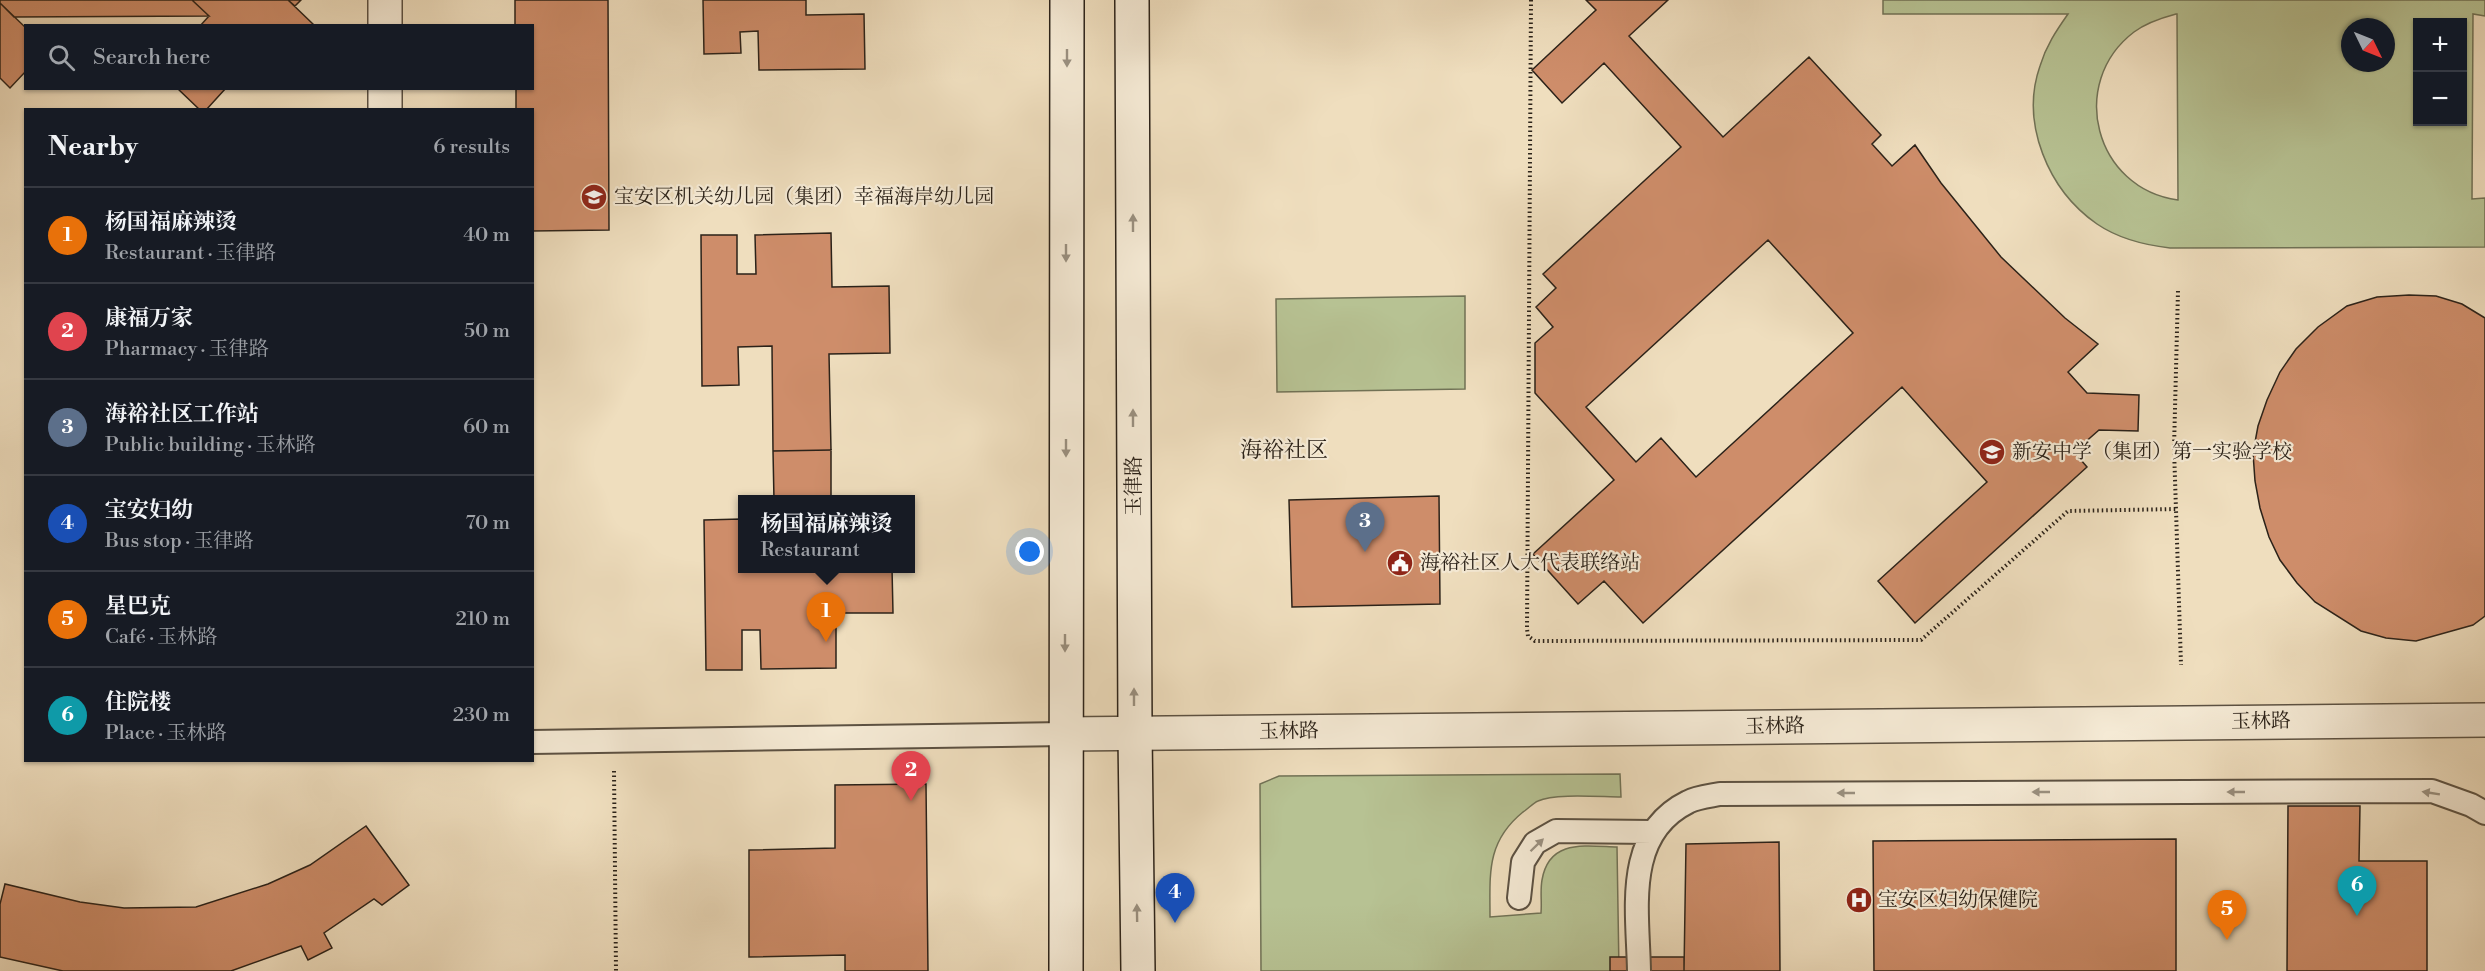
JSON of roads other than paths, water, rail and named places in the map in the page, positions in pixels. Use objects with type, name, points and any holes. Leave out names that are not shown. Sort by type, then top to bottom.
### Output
[{"type":"main road","points":[[385,0],[385,24]]},
{"type":"main road","points":[[1066,971],[1064,734],[1067,0]]},
{"type":"main road","name":"玉律路","points":[[1132,0],[1138,971]]},
{"type":"main road","points":[[385,90],[385,108]]},
{"type":"main road","name":"玉林路","points":[[1064,734],[2485,720]]},
{"type":"lane","points":[[534,742],[1064,734]]},
{"type":"lane","points":[[1639,971],[1639,862],[1652,832],[1666,817],[1689,801],[1720,794],[2432,791],[2471,805],[2485,813]]},
{"type":"lane","points":[[1519,898],[1523,862],[1535,843],[1556,831],[1652,832]]},
{"type":"place","name":"宝安区机关幼儿园（集团）幸福海岸幼儿园","points":[[594,197]]},
{"type":"place","name":"新安中学（集团）第一实验学校","points":[[1992,452]]},
{"type":"place","name":"海裕社区工作站","points":[[1365,552]]},
{"type":"place","name":"海裕社区人大代表联络站","points":[[1400,563]]},
{"type":"place","name":"杨国福麻辣烫","points":[[826,642]]},
{"type":"place","name":"康福万家","points":[[911,801]]},
{"type":"place","name":"宝安区妇幼保健院","points":[[1859,900]]},
{"type":"place","name":"住院楼","points":[[2357,916]]},
{"type":"place","name":"宝安妇幼","points":[[1175,923]]},
{"type":"place","name":"星巴克","points":[[2227,940]]},
{"type":"district","name":"海裕社区","points":[[1284,450]]}]
